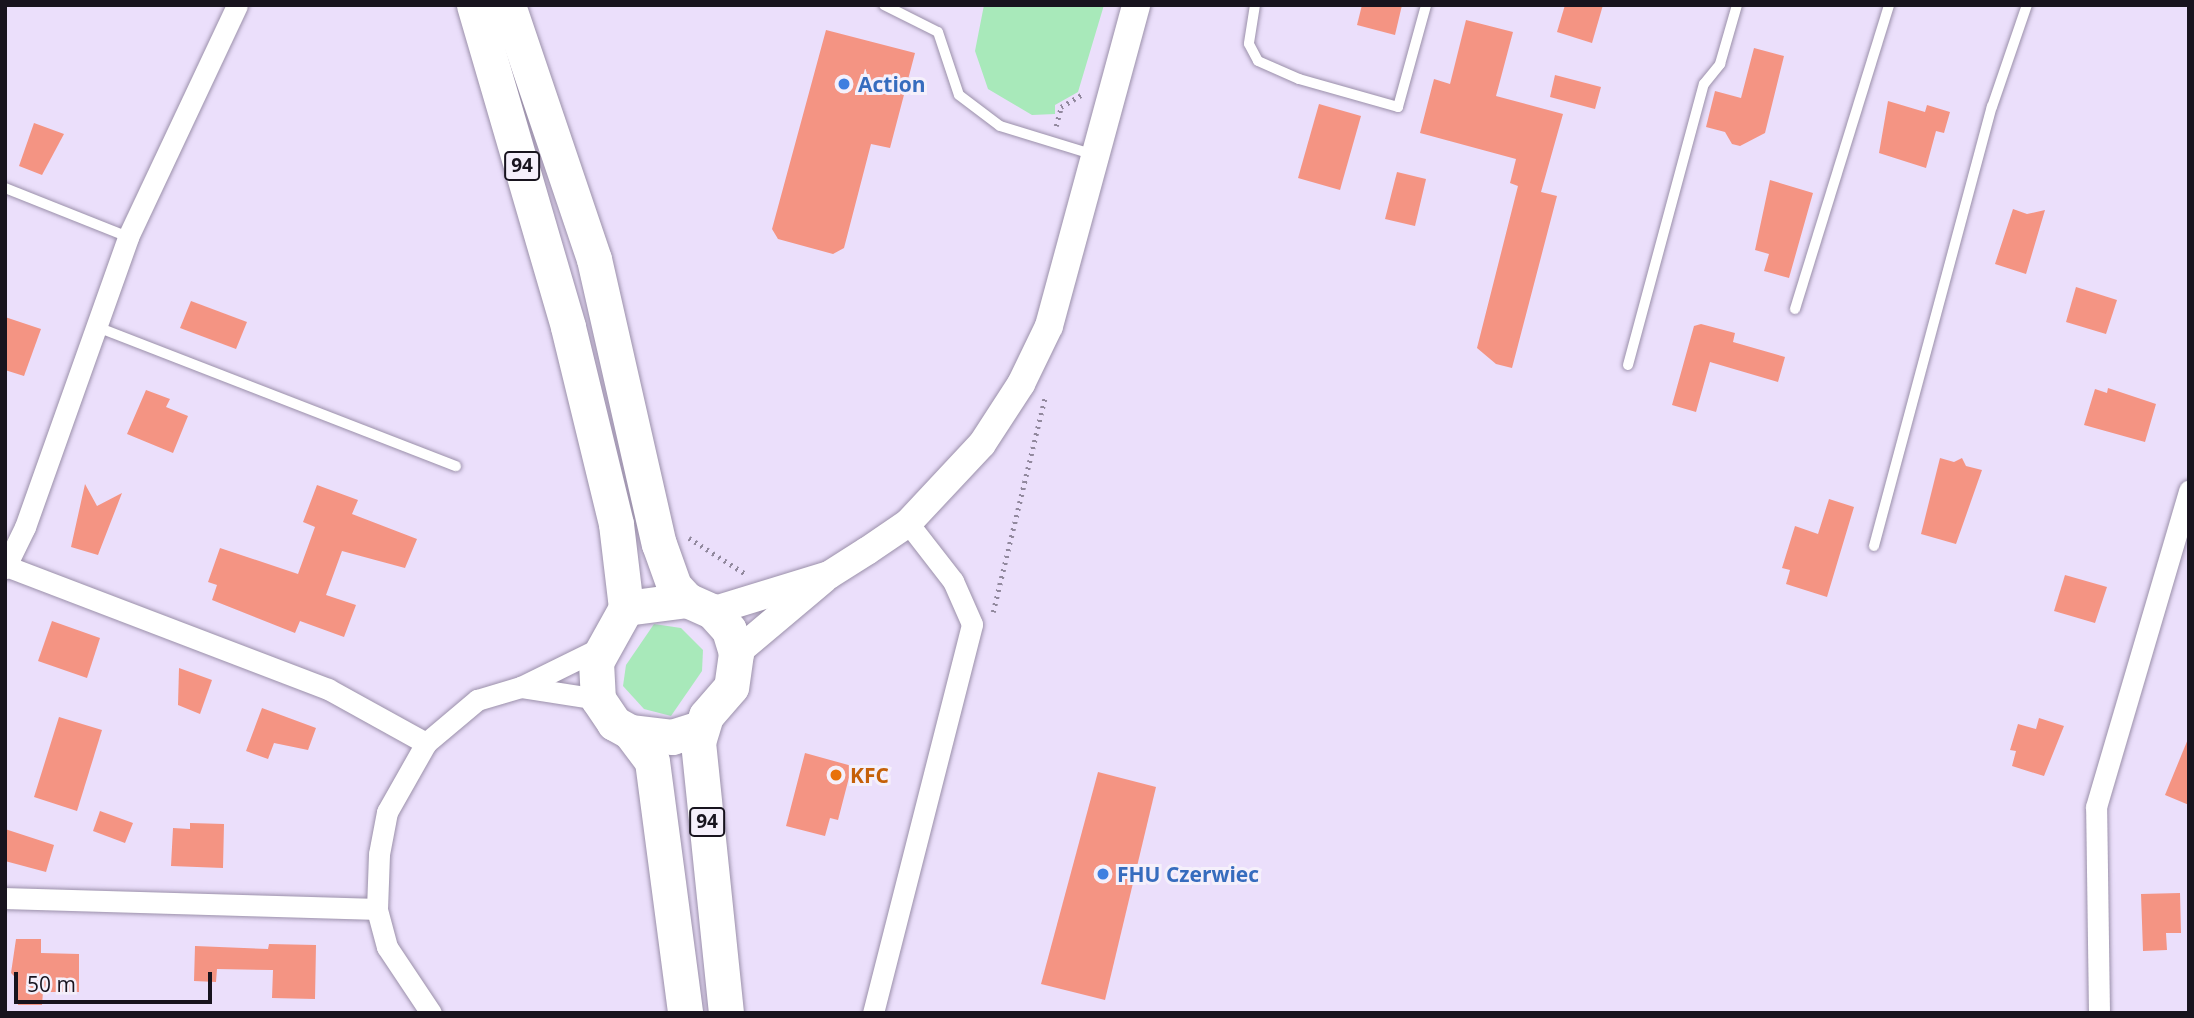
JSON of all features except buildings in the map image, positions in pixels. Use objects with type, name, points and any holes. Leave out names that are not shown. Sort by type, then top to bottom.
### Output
[{"type":"main road","name":"94","points":[[474,5],[568,327],[616,524],[626,608]]},
{"type":"main road","name":"94","points":[[508,5],[594,259],[659,544],[674,586],[729,629],[736,653]]},
{"type":"main road","points":[[598,699],[593,682],[604,646],[626,608],[699,606]]},
{"type":"main road","points":[[631,732],[672,737],[700,728],[731,687],[736,653]]},
{"type":"main road","name":"94","points":[[598,699],[614,723],[631,732],[652,761],[685,1013]]},
{"type":"main road","name":"94","points":[[700,728],[726,1013]]},
{"type":"street","points":[[237,5],[128,237],[97,327],[6,567],[328,689],[426,743]]},
{"type":"street","points":[[736,653],[829,575],[908,523],[982,444],[1021,384],[1049,326],[1136,5]]},
{"type":"street","points":[[2099,1013],[2096,807],[2189,490]]},
{"type":"street","points":[[873,1013],[972,624],[953,581],[908,523]]},
{"type":"street","points":[[699,606],[829,575]]},
{"type":"street","points":[[431,1013],[387,947],[377,909],[379,854],[387,812],[426,743],[477,700],[521,687],[604,646]]},
{"type":"street","points":[[521,687],[598,699]]},
{"type":"street","points":[[5,898],[377,909]]},
{"type":"lane","points":[[1255,5],[1249,44],[1258,61],[1299,79],[1398,107],[1426,5]]},
{"type":"lane","points":[[1628,365],[1704,84],[1720,64],[1737,5]]},
{"type":"lane","points":[[1795,309],[1889,5]]},
{"type":"lane","points":[[1874,546],[1992,107],[2027,5]]},
{"type":"lane","points":[[889,7],[938,32],[958,95],[1000,126],[1096,155]]},
{"type":"lane","points":[[5,188],[128,237]]},
{"type":"lane","points":[[97,327],[456,466]]},
{"type":"path","points":[[1051,142],[1061,107],[1087,88]]},
{"type":"path","points":[[990,623],[1046,398],[1037,393]]},
{"type":"path","points":[[680,540],[693,538],[750,576]]},
{"type":"green space","points":[[984,5],[1104,5],[1078,92],[1055,105],[1055,114],[1032,115],[988,89],[975,51]]},
{"type":"green space","points":[[654,624],[681,628],[703,650],[702,671],[671,716],[644,709],[623,686],[626,665]]},
{"type":"place","name":"Action","points":[[844,84]]},
{"type":"place","name":"KFC","points":[[836,775]]},
{"type":"place","name":"FHU Czerwiec","points":[[1103,874]]}]
